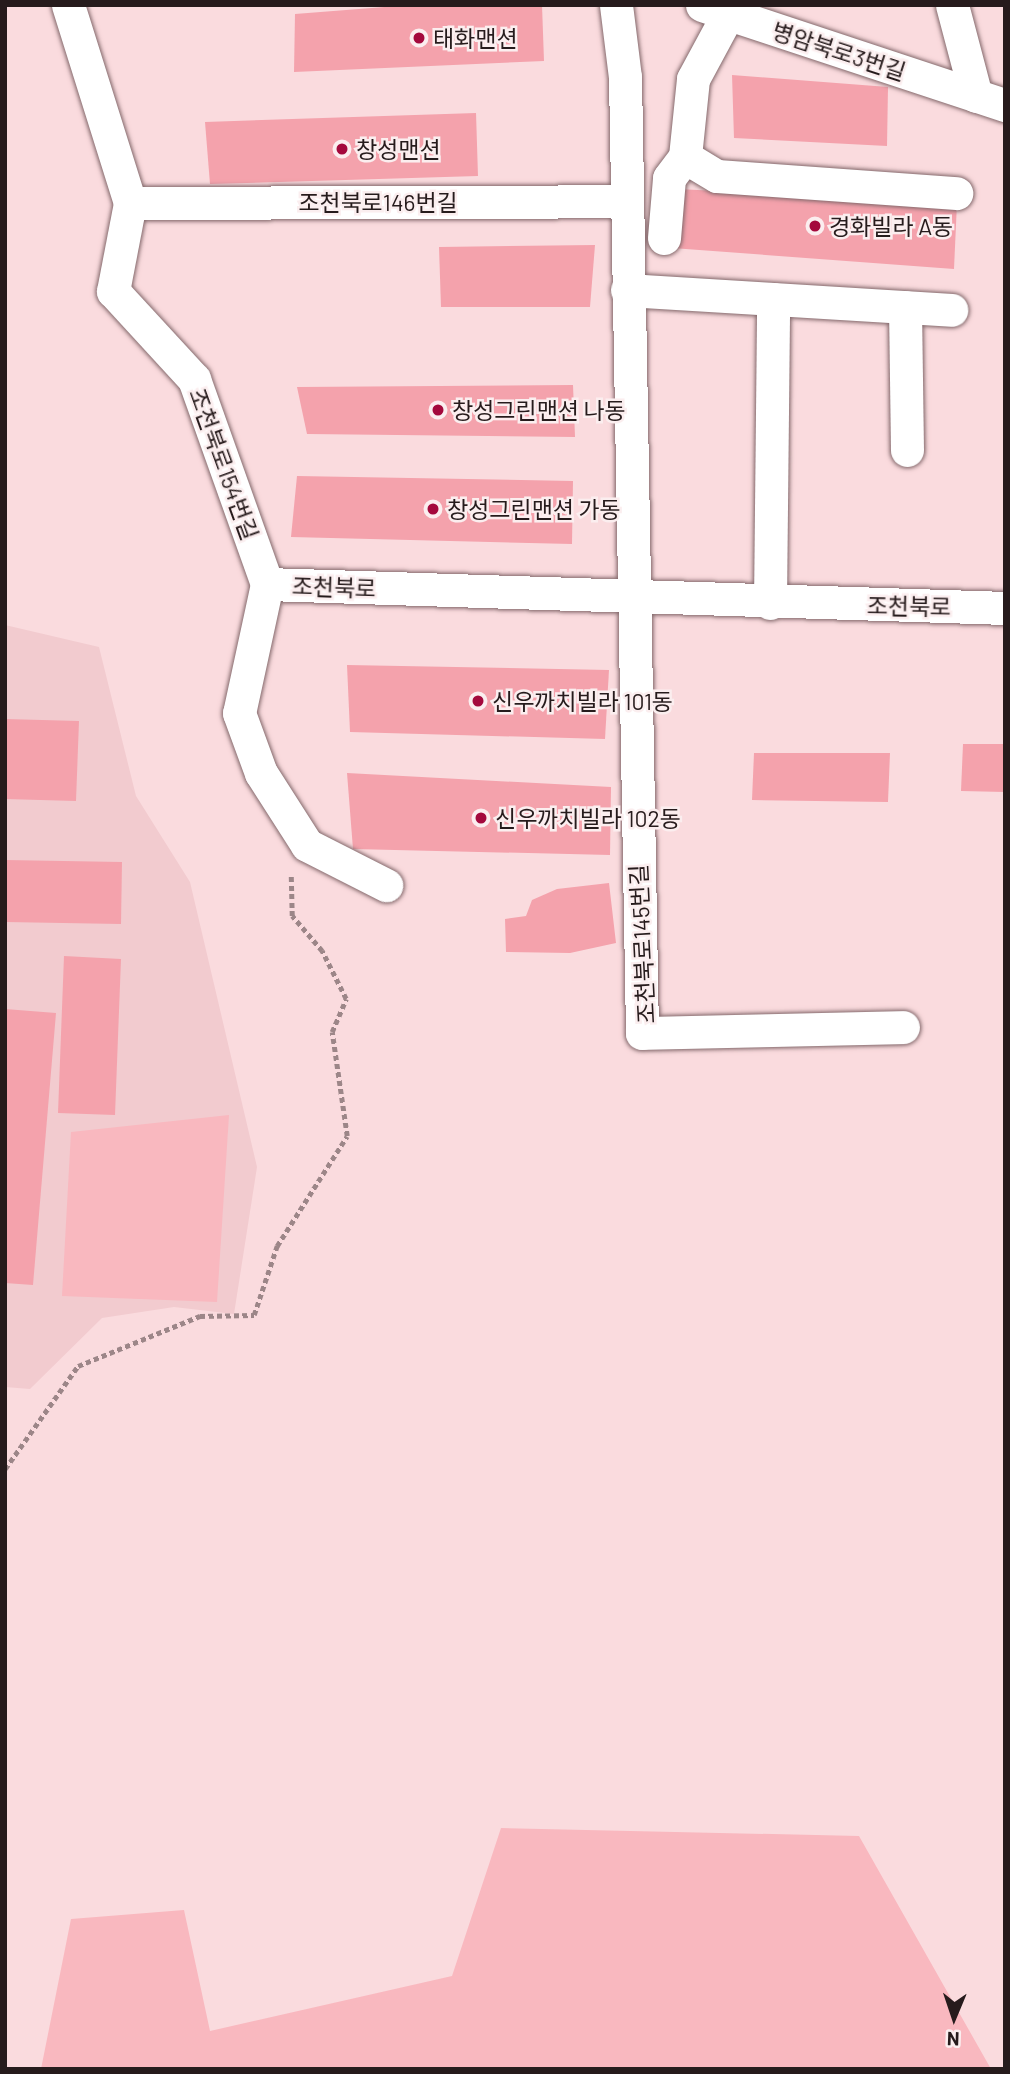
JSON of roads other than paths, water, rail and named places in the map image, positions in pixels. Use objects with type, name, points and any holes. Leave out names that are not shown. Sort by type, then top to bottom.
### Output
[{"type":"street","name":"조천북로154번길","points":[[68,5],[130,203],[113,291],[194,379],[267,584]]},
{"type":"street","points":[[616,5],[625,77],[631,600]]},
{"type":"street","name":"병암북로3번길","points":[[952,5],[990,100]]},
{"type":"street","points":[[664,238],[669,177],[685,157],[693,79],[715,10]]},
{"type":"street","name":"병암북로3번길","points":[[715,10],[990,100]]},
{"type":"street","points":[[685,157],[717,176],[956,192]]},
{"type":"street","name":"조천북로146번길","points":[[130,203],[626,201]]},
{"type":"street","points":[[627,290],[951,310]]},
{"type":"street","points":[[770,603],[773,299]]},
{"type":"street","points":[[905,307],[907,450]]},
{"type":"street","name":"조천북로","points":[[386,885],[307,845],[261,773],[239,713],[267,584],[631,600],[1005,608]]},
{"type":"street","name":"조천북로145번길","points":[[631,600],[642,1033],[903,1027]]},
{"type":"place","name":"태화맨션","points":[[419,38]]},
{"type":"place","name":"창성맨션","points":[[342,149]]},
{"type":"place","name":"경화빌라 A동","points":[[815,226]]},
{"type":"place","name":"창성그린맨션 나동","points":[[438,410]]},
{"type":"place","name":"창성그린맨션 가동","points":[[433,509]]},
{"type":"place","name":"신우까치빌라 101동","points":[[478,701]]},
{"type":"place","name":"신우까치빌라 102동","points":[[481,818]]}]
